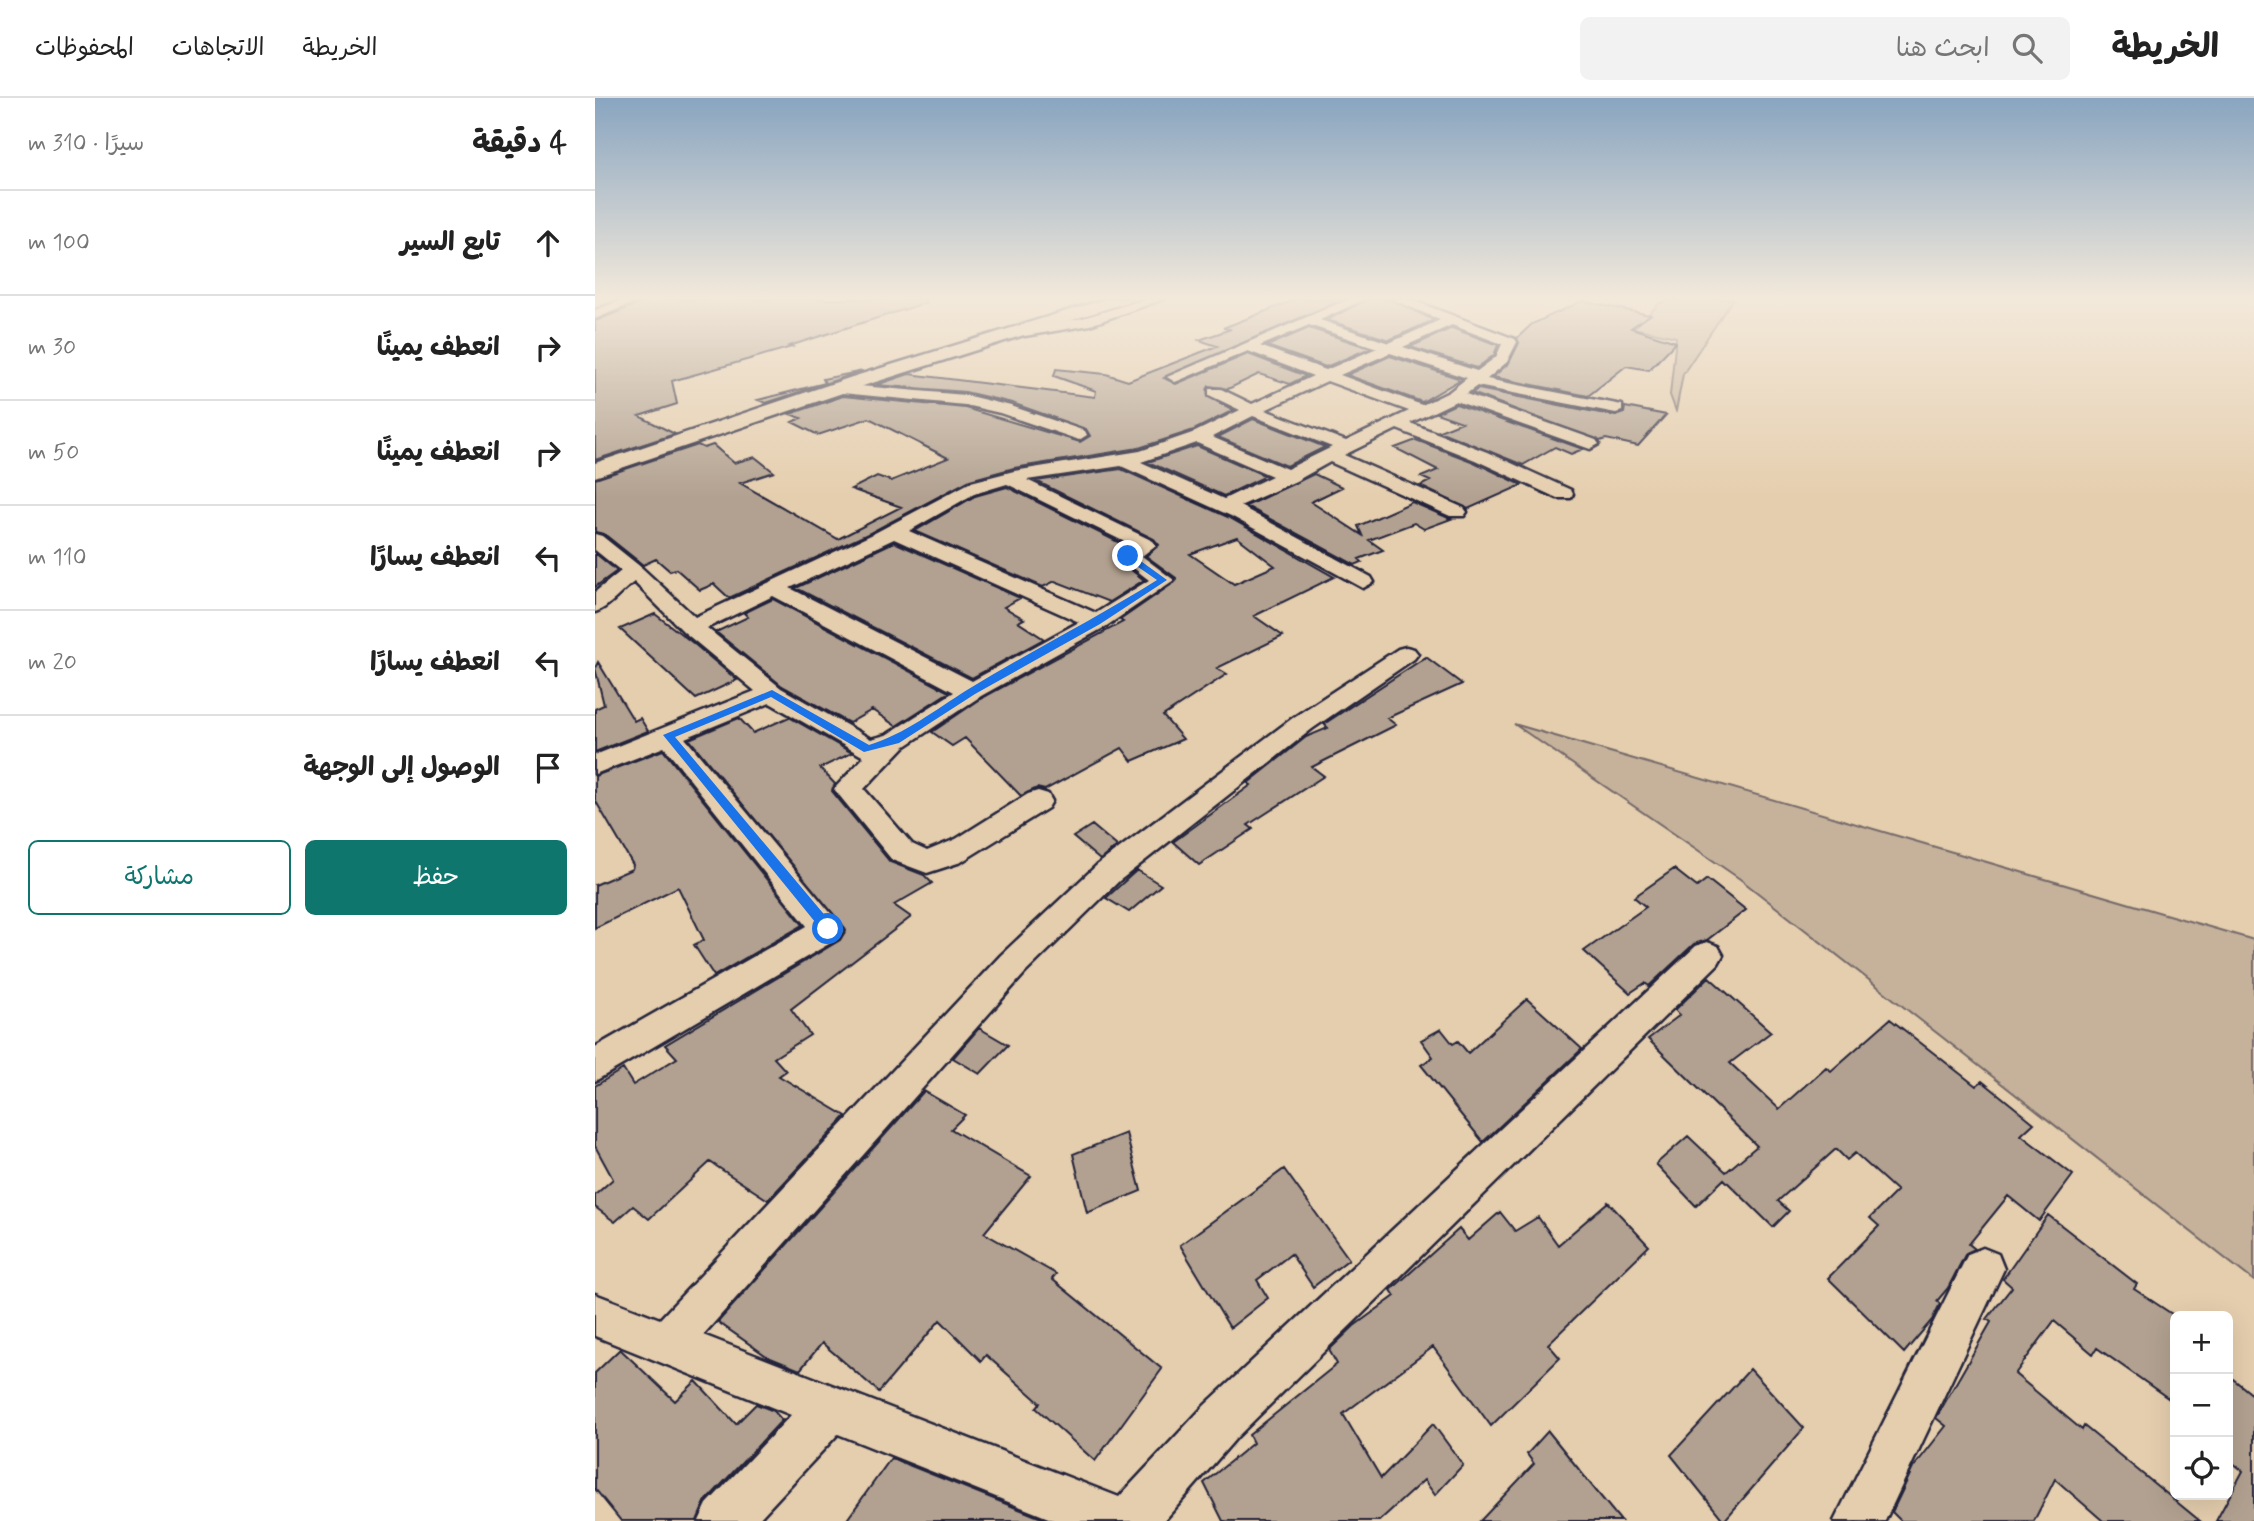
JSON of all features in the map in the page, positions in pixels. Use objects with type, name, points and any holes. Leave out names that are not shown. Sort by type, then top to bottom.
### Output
[{"type":"main road","points":[[595,470],[837,388],[913,365]]},
{"type":"street","points":[[1175,377],[1203,365]]},
{"type":"street","points":[[1299,365],[1421,410]]},
{"type":"street","points":[[692,627],[894,531],[976,487],[1009,478],[1125,460],[1200,438],[1346,365]]},
{"type":"street","points":[[1446,365],[1479,377],[1481,382],[1616,408]]},
{"type":"street","points":[[1224,506],[1290,477],[1455,395],[1494,365]]},
{"type":"street","points":[[837,388],[965,400],[1005,409],[1079,435]]},
{"type":"street","points":[[1215,392],[1341,452],[1457,512]]},
{"type":"street","points":[[1455,395],[1590,444]]},
{"type":"street","points":[[1398,424],[1482,456],[1564,494]]},
{"type":"street","points":[[1200,438],[1290,477]]},
{"type":"street","points":[[1125,460],[1224,506],[1363,582]]},
{"type":"street","points":[[1009,478],[1146,545],[1128,556],[1163,580],[1097,622],[972,691],[895,741],[848,789],[902,852],[913,860],[930,862],[947,857],[1038,801]]},
{"type":"street","points":[[894,531],[1097,622]]},
{"type":"street","points":[[595,540],[635,572],[692,627],[772,693],[868,749],[895,741]]},
{"type":"street","points":[[595,605],[610,589],[635,572]]},
{"type":"street","points":[[773,588],[972,691]]},
{"type":"street","points":[[667,1343],[1013,964],[1108,873],[1303,723],[1406,654]]},
{"type":"street","points":[[595,765],[772,693]]},
{"type":"street","points":[[595,1065],[828,929],[668,735]]},
{"type":"street","points":[[595,1315],[1115,1520],[1707,955]]},
{"type":"street","points":[[1859,1521],[1983,1269]]},
{"type":"street","points":[[724,1521],[830,1408]]},
{"type":"shaded area","points":[[1673,365],[1689,365],[1683,374],[1676,411],[1670,395]]},
{"type":"shaded area","points":[[1514,724],[2254,940],[2254,1281],[1740,879]]},
{"type":"building","points":[[595,365],[727,365],[672,381],[677,404],[639,416],[675,434],[595,460]]},
{"type":"building","points":[[1168,365],[1193,365],[1164,378],[1176,384],[1221,365],[1278,365],[1306,376],[1290,384],[1259,374],[1228,389],[1209,386],[1208,397],[1234,410],[1194,430],[1139,448],[1014,468],[970,480],[870,533],[729,598],[714,584],[700,590],[676,569],[670,571],[656,559],[643,565],[604,534],[595,532],[595,479],[698,445],[704,448],[713,445],[734,463],[755,457],[774,472],[740,483],[838,539],[901,507],[851,489],[877,476],[891,481],[948,458],[869,418],[818,435],[792,422],[801,418],[790,414],[843,396],[965,408],[1080,442],[1090,436],[1086,429],[1012,403],[965,392],[876,385],[909,374],[1095,397],[1096,391],[1054,376],[1056,369],[1106,374],[1128,381]]},
{"type":"building","points":[[1369,365],[1419,365],[1461,379],[1422,402],[1347,375]]},
{"type":"building","points":[[1506,365],[1653,365],[1649,370],[1626,366],[1588,396],[1493,377]]},
{"type":"building","points":[[863,371],[766,403],[758,400],[825,383],[823,379]]},
{"type":"building","points":[[1478,389],[1615,416],[1624,413],[1625,407],[1666,415],[1638,446],[1606,439],[1600,441],[1472,393]]},
{"type":"building","points":[[1456,404],[1583,449],[1571,454],[1555,447],[1523,465],[1439,431],[1462,422],[1436,413]]},
{"type":"building","points":[[1253,419],[1325,447],[1287,466],[1218,437]]},
{"type":"building","points":[[1416,440],[1474,462],[1522,485],[1468,509],[1420,486],[1430,481],[1421,477],[1438,470],[1395,448]]},
{"type":"building","points":[[1197,446],[1266,476],[1224,496],[1148,462]]},
{"type":"building","points":[[1121,469],[1230,518],[1334,577],[1254,616],[1283,636],[1217,668],[1227,674],[1163,716],[1183,739],[1132,761],[1122,748],[1045,790],[1037,788],[1021,796],[965,738],[952,746],[932,732],[982,698],[1123,622],[1120,620],[1175,582],[1176,578],[1146,556],[1159,545],[1154,539],[1036,481]],"holes":[[[1237,537],[1275,566],[1234,584],[1190,554]]]},
{"type":"building","points":[[1314,474],[1342,487],[1311,502],[1362,535],[1358,526],[1412,502],[1451,519],[1424,529],[1414,523],[1369,540],[1383,550],[1359,559],[1362,562],[1355,565],[1246,506]]},
{"type":"building","points":[[1007,487],[1126,546],[1116,554],[1116,558],[1144,580],[1109,602],[1055,581],[1043,587],[915,531],[975,496]]},
{"type":"building","points":[[894,542],[1020,598],[1004,607],[1024,619],[1018,622],[1044,639],[972,678],[796,588]]},
{"type":"building","points":[[595,553],[617,571],[595,587]]},
{"type":"building","points":[[773,599],[949,692],[896,726],[872,710],[849,723],[782,686],[716,632],[748,617],[744,613]]},
{"type":"building","points":[[655,614],[737,680],[696,699],[620,629]]},
{"type":"building","points":[[1426,657],[1462,684],[1387,718],[1396,725],[1312,767],[1324,776],[1248,825],[1253,829],[1199,865],[1173,842],[1251,785],[1248,783],[1306,737],[1328,728],[1324,724]]},
{"type":"building","points":[[598,662],[634,721],[640,718],[648,731],[595,752],[595,709],[604,705],[595,668]]},
{"type":"building","points":[[789,717],[852,753],[820,768],[835,784],[832,791],[890,862],[924,875],[932,883],[894,905],[911,917],[791,1009],[810,1035],[774,1058],[786,1071],[779,1076],[846,1116],[768,1200],[710,1162],[649,1219],[633,1206],[615,1222],[595,1207],[595,1195],[613,1179],[595,1146],[595,1086],[623,1069],[633,1085],[677,1058],[665,1045],[840,940],[846,930],[689,739],[739,718],[753,733]]},
{"type":"building","points":[[663,750],[803,925],[714,976],[694,945],[704,940],[678,887],[595,928],[595,885],[632,869],[633,865],[595,800],[595,776]]},
{"type":"building","points":[[1092,825],[1117,846],[1100,860],[1073,837]]},
{"type":"building","points":[[1674,869],[1697,887],[1707,879],[1746,910],[1707,940],[1694,944],[1649,986],[1645,983],[1630,993],[1584,951],[1646,907],[1634,897]]},
{"type":"building","points":[[1137,870],[1161,885],[1129,912],[1106,898]]},
{"type":"building","points":[[1709,977],[1771,1032],[1730,1063],[1779,1109],[1826,1067],[1831,1071],[1890,1019],[1976,1086],[1982,1081],[2034,1123],[2021,1135],[2073,1175],[2039,1221],[2008,1196],[1969,1244],[1975,1249],[1966,1253],[1948,1288],[1937,1301],[1940,1304],[1932,1320],[1904,1353],[1828,1278],[1879,1226],[1870,1218],[1897,1191],[1855,1153],[1847,1160],[1836,1149],[1778,1201],[1789,1211],[1773,1227],[1724,1179],[1696,1206],[1656,1164],[1688,1136],[1726,1172],[1757,1146],[1648,1039],[1680,1015],[1675,1010]]},
{"type":"building","points":[[1527,999],[1582,1049],[1483,1142],[1421,1065],[1433,1057],[1421,1040],[1441,1029],[1453,1044],[1458,1041],[1468,1053]]},
{"type":"building","points":[[979,1028],[1008,1045],[980,1074],[953,1058]]},
{"type":"building","points":[[924,1091],[965,1115],[951,1129],[1031,1176],[984,1233],[1056,1274],[1052,1279],[1162,1369],[1095,1461],[1036,1408],[1040,1403],[986,1355],[981,1361],[940,1320],[879,1392],[822,1343],[800,1370],[768,1357],[718,1322]]},
{"type":"building","points":[[1126,1133],[1141,1191],[1087,1213],[1073,1154]]},
{"type":"building","points":[[1284,1169],[1349,1259],[1313,1287],[1291,1254],[1257,1280],[1268,1298],[1230,1328],[1180,1245]]},
{"type":"building","points":[[1608,1202],[1649,1246],[1548,1344],[1560,1358],[1491,1426],[1433,1347],[1343,1414],[1381,1478],[1433,1424],[1463,1465],[1435,1495],[1424,1480],[1379,1521],[1223,1521],[1204,1483],[1253,1443],[1249,1435],[1337,1364],[1329,1350],[1354,1326],[1395,1296],[1391,1290],[1459,1229],[1468,1240],[1500,1212],[1515,1231],[1538,1217],[1558,1245]]},
{"type":"building","points":[[2048,1215],[2137,1284],[2134,1289],[2170,1313],[2170,1399],[2097,1348],[2093,1354],[2054,1321],[2015,1374],[2082,1430],[2084,1426],[2170,1496],[2170,1500],[2174,1500],[2200,1521],[2103,1521],[2055,1479],[2034,1521],[1901,1521],[1892,1512],[1913,1468],[1946,1426],[1936,1418],[1991,1322],[1987,1319],[2012,1287],[2003,1279]]},
{"type":"building","points":[[620,1349],[675,1401],[696,1381],[736,1424],[756,1404],[774,1411],[782,1420],[705,1502],[697,1521],[621,1521],[595,1489],[595,1373]]},
{"type":"building","points":[[1750,1369],[1804,1428],[1724,1521],[1671,1455]]},
{"type":"building","points":[[2233,1379],[2254,1396],[2254,1521],[2216,1521],[2227,1500],[2233,1500],[2233,1490],[2243,1471],[2233,1463]]},
{"type":"building","points":[[1548,1431],[1621,1521],[1480,1521],[1534,1464],[1527,1454]]},
{"type":"building","points":[[891,1458],[1049,1521],[846,1521]]},
{"type":"route","points":[[828,929],[668,735],[772,693],[868,749],[895,741],[972,691],[1097,622],[1163,580],[1128,556]]}]
